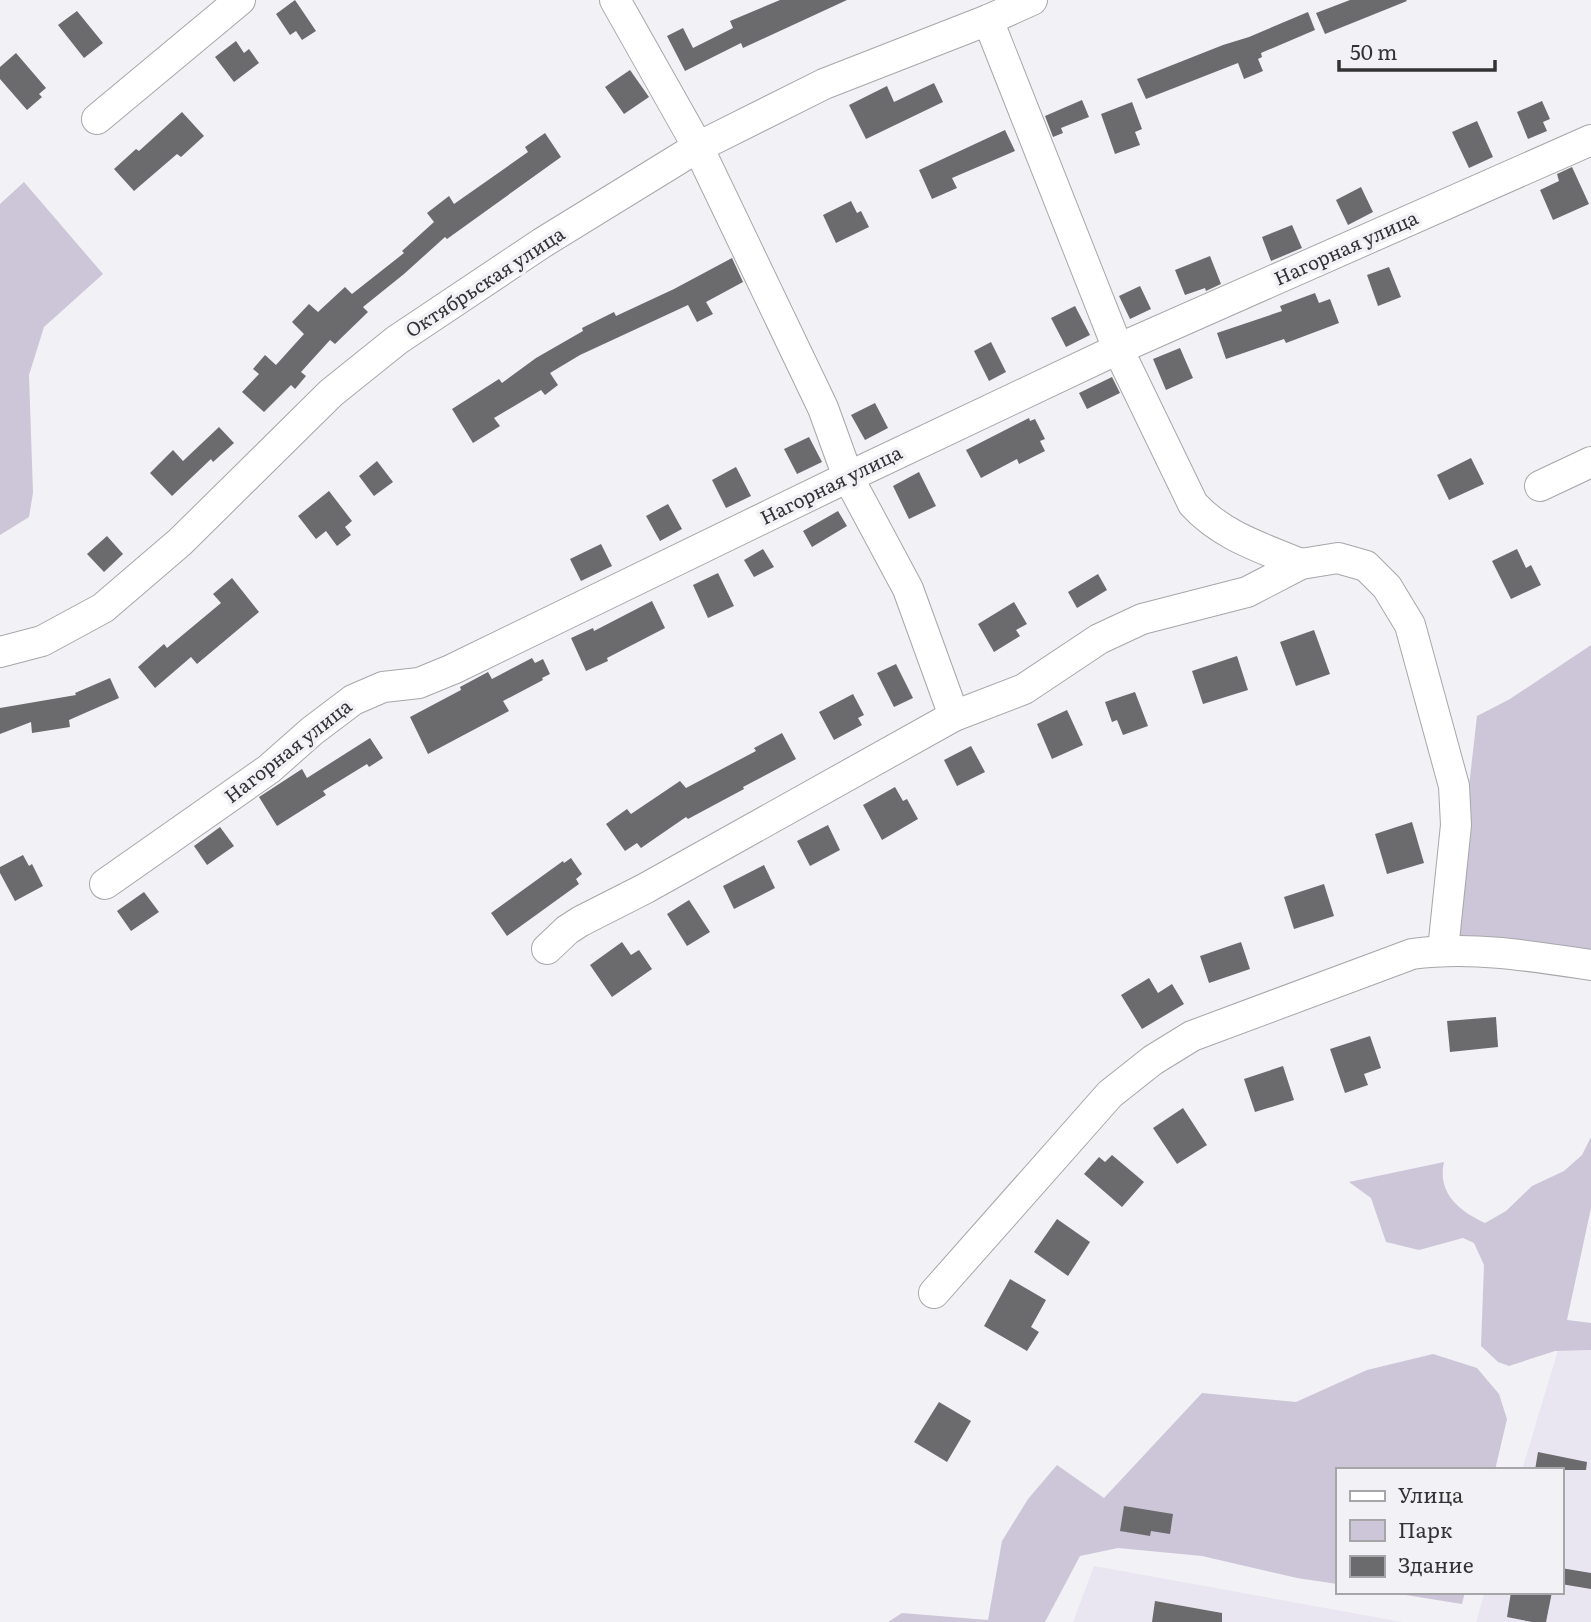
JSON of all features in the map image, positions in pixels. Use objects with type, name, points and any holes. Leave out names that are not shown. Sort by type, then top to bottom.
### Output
[{"type":"street","points":[[96,119],[240,0]]},
{"type":"street","points":[[615,0],[698,147],[823,408],[848,477],[908,589],[954,716]]},
{"type":"street","name":"Октябрьская улица","points":[[0,652],[41,641],[103,608],[180,542],[331,393],[397,340],[542,243],[698,147],[824,83],[988,20],[1032,0]]},
{"type":"street","points":[[988,20],[1118,349],[1193,504],[1208,520],[1230,535],[1301,564]]},
{"type":"street","name":"Нагорная улица","points":[[106,884],[269,769],[353,700],[383,687],[419,683],[453,669],[1118,349],[1591,140]]},
{"type":"street","points":[[1540,486],[1591,463]]},
{"type":"street","points":[[547,949],[581,921],[954,716],[1024,689],[1099,639],[1131,624],[1247,592],[1301,564],[1338,558],[1366,566],[1387,587],[1410,625],[1454,786],[1456,825],[1443,950]]},
{"type":"street","points":[[934,1293],[1110,1094],[1153,1060],[1192,1036],[1412,954],[1443,950],[1517,954],[1591,965]]},
{"type":"shaded area","points":[[1567,1320],[1591,1323],[1591,1622],[1476,1622],[1484,1594],[1563,1594],[1563,1468],[1523,1468]]},
{"type":"shaded area","points":[[1094,1566],[1402,1622],[1073,1622]]},
{"type":"green space","points":[[24,182],[103,274],[44,327],[29,375],[33,493],[29,517],[0,535],[0,204]]},
{"type":"green space","points":[[1591,645],[1591,953],[1452,935],[1477,716],[1510,699]]},
{"type":"green space","points":[[1591,1137],[1591,1208],[1567,1320],[1591,1323],[1591,1350],[1555,1351],[1509,1366],[1498,1362],[1481,1346],[1484,1265],[1474,1243],[1463,1238],[1419,1250],[1386,1242],[1371,1198],[1349,1182],[1444,1162],[1444,1183],[1452,1200],[1485,1223],[1506,1211],[1532,1186],[1564,1171],[1582,1155]]},
{"type":"green space","points":[[1433,1354],[1477,1368],[1499,1394],[1507,1419],[1495,1468],[1336,1468],[1336,1584],[1297,1578],[1202,1556],[1118,1548],[1080,1556],[1045,1622],[888,1622],[902,1613],[988,1620],[1002,1541],[1028,1499],[1057,1465],[1104,1498],[1202,1393],[1296,1402],[1367,1370]]},
{"type":"green space","points":[[1400,1594],[1464,1594],[1462,1604]]},
{"type":"building","points":[[295,0],[316,31],[302,40],[296,31],[290,35],[276,14]]},
{"type":"building","points":[[780,0],[847,0],[743,48],[741,43],[685,71],[667,36],[683,28],[693,48],[733,28],[730,21]]},
{"type":"building","points":[[1350,0],[1407,1],[1325,34],[1316,13]]},
{"type":"building","points":[[77,11],[103,43],[84,58],[58,25]]},
{"type":"building","points":[[1308,12],[1315,30],[1261,53],[1262,57],[1258,59],[1263,71],[1244,79],[1238,63],[1146,99],[1137,79]]},
{"type":"building","points":[[236,41],[244,53],[249,49],[259,63],[234,82],[215,57]]},
{"type":"building","points":[[16,53],[46,88],[39,94],[42,97],[27,110],[0,79],[0,67]]},
{"type":"building","points":[[630,70],[649,97],[624,114],[605,87]]},
{"type":"building","points":[[934,83],[943,102],[866,139],[849,105],[887,86],[894,102]]},
{"type":"building","points":[[1082,100],[1089,117],[1061,128],[1063,133],[1053,137],[1045,116]]},
{"type":"building","points":[[1542,101],[1550,119],[1543,122],[1547,131],[1528,139],[1517,112]]},
{"type":"building","points":[[1132,102],[1142,129],[1135,132],[1140,145],[1115,154],[1101,114]]},
{"type":"building","points":[[182,112],[204,136],[181,157],[177,154],[134,191],[114,169],[136,149],[139,151]]},
{"type":"building","points":[[1477,121],[1493,157],[1469,168],[1452,132]]},
{"type":"building","points":[[1005,130],[1015,151],[952,178],[957,188],[932,199],[919,170]]},
{"type":"building","points":[[545,133],[561,157],[447,239],[445,237],[363,307],[368,312],[335,344],[330,340],[301,372],[306,376],[295,389],[291,385],[264,412],[242,392],[259,374],[253,369],[265,355],[276,365],[304,334],[292,322],[309,304],[318,312],[345,287],[352,294],[404,253],[402,251],[434,222],[427,213],[449,196],[454,204],[528,152],[525,147]]},
{"type":"building","points":[[1572,167],[1589,204],[1553,220],[1540,190],[1559,181],[1557,174]]},
{"type":"building","points":[[1361,187],[1373,212],[1348,225],[1336,200]]},
{"type":"building","points":[[851,201],[857,213],[861,211],[869,227],[836,243],[823,215]]},
{"type":"building","points":[[1292,225],[1302,248],[1271,261],[1262,237]]},
{"type":"building","points":[[1210,256],[1221,284],[1206,291],[1205,288],[1185,295],[1175,270]]},
{"type":"building","points":[[732,258],[743,282],[706,302],[713,314],[697,322],[688,305],[580,355],[550,373],[558,385],[545,395],[541,390],[494,418],[500,426],[473,443],[452,409],[499,379],[502,383],[536,358],[583,331],[582,328],[614,312],[616,316],[674,289]]},
{"type":"building","points":[[1389,267],[1401,297],[1378,306],[1367,275]]},
{"type":"building","points":[[1140,286],[1151,309],[1130,319],[1119,296]]},
{"type":"building","points":[[1315,293],[1319,303],[1330,299],[1339,323],[1286,343],[1284,339],[1226,359],[1217,333],[1282,311],[1280,306]]},
{"type":"building","points":[[1075,306],[1090,335],[1066,347],[1051,318]]},
{"type":"building","points":[[991,342],[1006,372],[989,381],[974,351]]},
{"type":"building","points":[[1180,348],[1193,378],[1166,390],[1153,359]]},
{"type":"building","points":[[1112,377],[1120,393],[1087,409],[1079,393]]},
{"type":"building","points":[[875,403],[888,428],[865,440],[851,415]]},
{"type":"building","points":[[1029,418],[1030,421],[1035,419],[1045,439],[1040,441],[1045,451],[1019,464],[1017,459],[981,478],[966,450]]},
{"type":"building","points":[[219,427],[234,443],[213,462],[211,459],[172,496],[150,473],[173,450],[183,461]]},
{"type":"building","points":[[809,437],[822,462],[797,474],[784,449]]},
{"type":"building","points":[[1471,458],[1484,484],[1449,500],[1437,475]]},
{"type":"building","points":[[377,461],[393,482],[374,496],[359,476]]},
{"type":"building","points":[[736,467],[751,496],[726,508],[712,480]]},
{"type":"building","points":[[919,472],[936,506],[909,519],[893,486]]},
{"type":"building","points":[[329,491],[352,521],[345,527],[351,535],[337,546],[326,531],[316,539],[298,516]]},
{"type":"building","points":[[668,504],[682,529],[660,541],[646,516]]},
{"type":"building","points":[[838,511],[847,526],[812,547],[803,531]]},
{"type":"building","points":[[107,536],[123,554],[104,572],[87,554]]},
{"type":"building","points":[[601,544],[612,566],[581,581],[570,559]]},
{"type":"building","points":[[763,549],[774,567],[754,577],[744,560]]},
{"type":"building","points":[[1517,549],[1526,568],[1531,565],[1541,585],[1511,599],[1492,561]]},
{"type":"building","points":[[718,573],[734,606],[708,618],[693,585]]},
{"type":"building","points":[[1098,574],[1107,590],[1077,608],[1068,592]]},
{"type":"building","points":[[232,578],[259,612],[197,664],[191,657],[155,688],[138,667],[164,644],[167,648],[221,603],[213,594]]},
{"type":"building","points":[[652,601],[665,628],[586,671],[571,638],[593,628],[594,631]]},
{"type":"building","points":[[1014,602],[1027,624],[1016,630],[1020,636],[994,652],[978,624]]},
{"type":"building","points":[[1314,630],[1330,674],[1296,686],[1280,642]]},
{"type":"building","points":[[1237,656],[1248,690],[1203,704],[1192,671]]},
{"type":"building","points":[[532,658],[535,663],[543,659],[550,674],[503,701],[509,711],[428,754],[410,717],[488,672],[492,679]]},
{"type":"building","points":[[896,664],[913,698],[894,707],[877,673]]},
{"type":"building","points":[[110,678],[119,698],[69,720],[70,727],[32,733],[31,722],[0,734],[0,708],[76,695],[75,693]]},
{"type":"building","points":[[1135,692],[1148,726],[1123,735],[1117,720],[1112,722],[1105,702]]},
{"type":"building","points":[[853,694],[864,715],[858,718],[862,725],[834,740],[819,712]]},
{"type":"building","points":[[1067,710],[1083,745],[1052,759],[1037,724]]},
{"type":"building","points":[[782,733],[796,759],[688,819],[686,817],[641,848],[637,843],[625,851],[606,824],[627,809],[631,814],[680,781],[686,788],[756,751],[754,748]]},
{"type":"building","points":[[370,738],[383,758],[369,767],[367,764],[323,791],[326,795],[277,826],[259,797],[302,769],[307,778]]},
{"type":"building","points":[[971,746],[985,772],[957,786],[944,760]]},
{"type":"building","points":[[895,787],[903,801],[907,799],[918,819],[882,840],[863,805]]},
{"type":"building","points":[[1412,822],[1424,863],[1387,874],[1375,834]]},
{"type":"building","points":[[828,825],[840,850],[810,866],[797,841]]},
{"type":"building","points":[[220,827],[234,846],[207,865],[194,846]]},
{"type":"building","points":[[23,855],[29,866],[32,864],[43,886],[15,901],[0,873],[0,867]]},
{"type":"building","points":[[571,858],[582,874],[576,879],[579,884],[507,936],[491,913]]},
{"type":"building","points":[[764,865],[775,888],[734,909],[723,886]]},
{"type":"building","points":[[1324,884],[1334,916],[1294,929],[1284,897]]},
{"type":"building","points":[[144,892],[159,912],[131,931],[117,911]]},
{"type":"building","points":[[689,900],[710,932],[687,946],[667,914]]},
{"type":"building","points":[[622,942],[631,955],[639,950],[652,969],[612,997],[590,965]]},
{"type":"building","points":[[1241,942],[1250,969],[1209,983],[1200,956]]},
{"type":"building","points":[[1149,978],[1158,993],[1172,984],[1184,1004],[1142,1029],[1121,995]]},
{"type":"building","points":[[1496,1017],[1498,1047],[1450,1052],[1447,1021]]},
{"type":"building","points":[[1370,1036],[1381,1068],[1364,1074],[1368,1085],[1345,1093],[1330,1049]]},
{"type":"building","points":[[1283,1066],[1294,1100],[1255,1112],[1244,1079]]},
{"type":"building","points":[[1183,1108],[1207,1145],[1177,1164],[1153,1128]]},
{"type":"building","points":[[1112,1155],[1144,1182],[1122,1207],[1084,1174],[1099,1157],[1105,1162]]},
{"type":"building","points":[[1057,1219],[1090,1242],[1068,1276],[1034,1252]]},
{"type":"building","points":[[1010,1279],[1046,1300],[1031,1327],[1039,1332],[1027,1351],[984,1326]]},
{"type":"building","points":[[939,1402],[971,1421],[947,1462],[914,1442]]},
{"type":"building","points":[[1538,1452],[1587,1462],[1586,1470],[1535,1468]]},
{"type":"building","points":[[1124,1506],[1173,1514],[1170,1534],[1151,1531],[1150,1536],[1120,1531]]},
{"type":"building","points":[[1563,1568],[1591,1573],[1591,1589],[1563,1584]]},
{"type":"building","points":[[1511,1594],[1552,1594],[1546,1622],[1507,1617]]},
{"type":"building","points":[[1155,1601],[1222,1613],[1222,1622],[1152,1622]]}]
